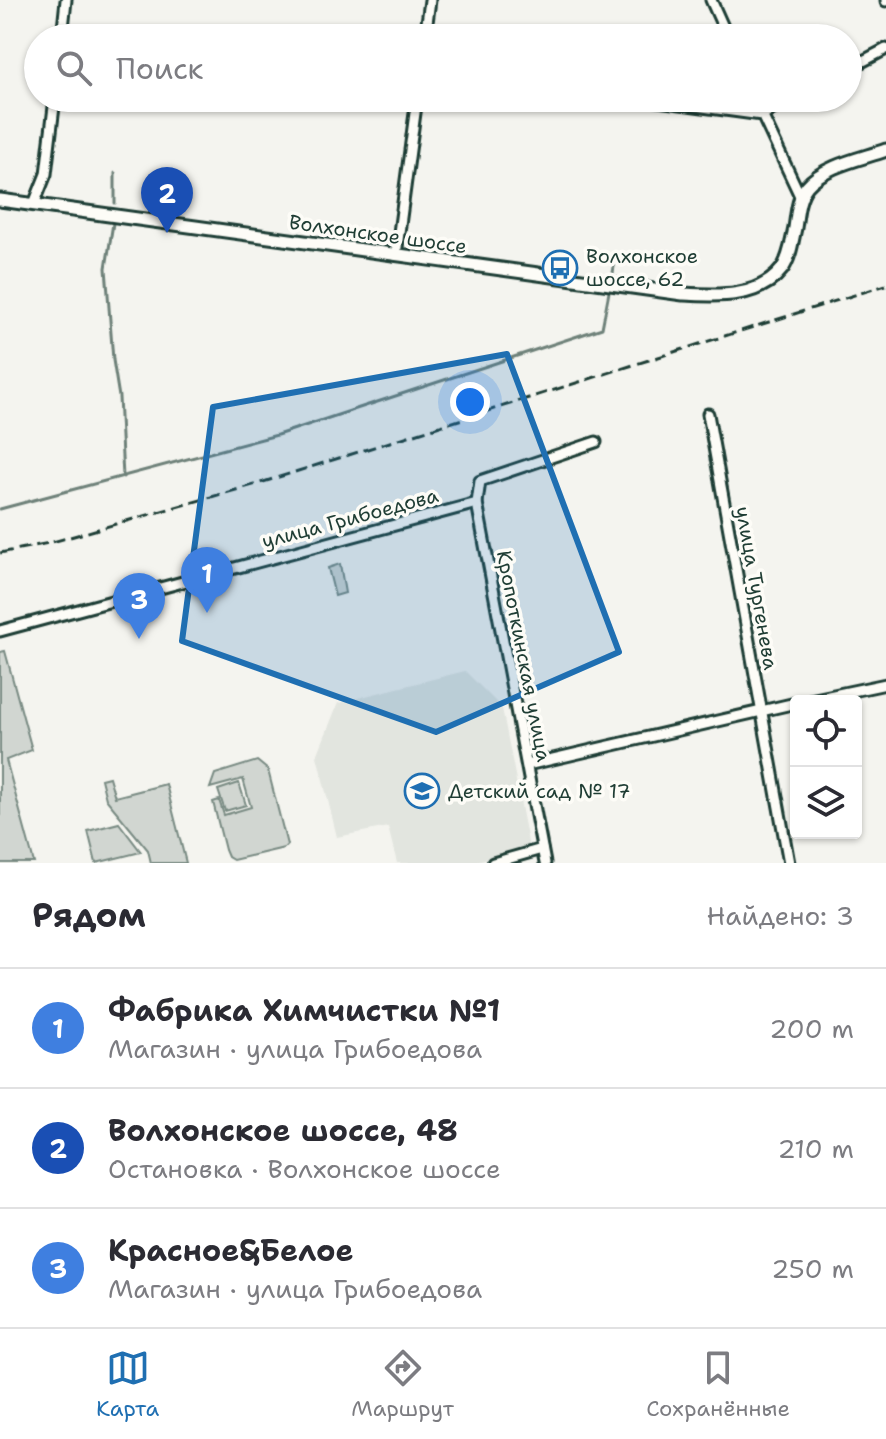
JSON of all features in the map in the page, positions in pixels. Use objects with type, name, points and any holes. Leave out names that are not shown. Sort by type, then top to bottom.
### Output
[{"type":"street","points":[[63,24],[66,0]]},
{"type":"street","points":[[427,24],[430,0]]},
{"type":"street","points":[[711,0],[722,24]]},
{"type":"street","points":[[862,62],[886,49]]},
{"type":"street","points":[[34,204],[46,174],[53,112]]},
{"type":"street","points":[[396,255],[415,112]]},
{"type":"street","points":[[740,112],[762,115],[768,112]]},
{"type":"street","points":[[761,112],[801,198]]},
{"type":"street","points":[[801,198],[807,186],[819,177],[886,150]]},
{"type":"street","name":"Волхонское шоссе","points":[[0,200],[683,294],[716,296],[750,290],[764,284],[783,268],[801,198]]},
{"type":"street","name":"улица Тургенева","points":[[708,414],[789,863]]},
{"type":"street","points":[[477,503],[480,481],[596,442]]},
{"type":"street","name":"улица Грибоедова","points":[[0,631],[477,503]]},
{"type":"street","name":"Кропоткинская улица","points":[[477,503],[545,863]]},
{"type":"street","points":[[834,695],[886,684]]},
{"type":"street","points":[[527,765],[790,704]]},
{"type":"street","points":[[493,863],[542,849]]},
{"type":"highlighted area","points":[[507,354],[619,652],[436,732],[182,641],[213,407]]},
{"type":"shaded area","points":[[340,564],[345,593],[335,596],[328,568]]},
{"type":"shaded area","points":[[5,651],[32,750],[6,760],[34,863],[0,863],[0,652]]},
{"type":"shaded area","name":"Детский сад № 17","points":[[465,671],[502,708],[529,847],[470,863],[397,863],[388,827],[337,837],[317,756],[338,703]]},
{"type":"shaded area","points":[[257,761],[268,770],[287,845],[233,860],[225,850],[213,802],[219,800],[224,815],[251,807],[243,779],[210,788],[215,774]]},
{"type":"shaded area","points":[[109,777],[115,797],[166,784],[186,863],[151,863],[148,850],[106,799],[101,779]]},
{"type":"shaded area","points":[[239,783],[246,805],[225,811],[218,790]]},
{"type":"shaded area","points":[[119,823],[141,852],[96,863],[88,831]]},
{"type":"waterway","points":[[115,173],[115,203]]},
{"type":"waterway","points":[[113,223],[106,268],[119,397],[123,477]]},
{"type":"waterway","points":[[613,273],[616,254]]},
{"type":"waterway","points":[[0,509],[277,435],[602,328],[609,292]]},
{"type":"railway","points":[[0,553],[49,543],[257,484],[886,285]]},
{"type":"place","name":"Волхонское шоссе, 48","points":[[167,233]]},
{"type":"place","name":"Волхонское шоссе, 62","points":[[560,268]]},
{"type":"place","name":"Фабрика Химчистки №1","points":[[207,613]]},
{"type":"place","name":"Красное&Белое","points":[[139,639]]},
{"type":"place","name":"Детский сад № 17","points":[[422,791]]}]
